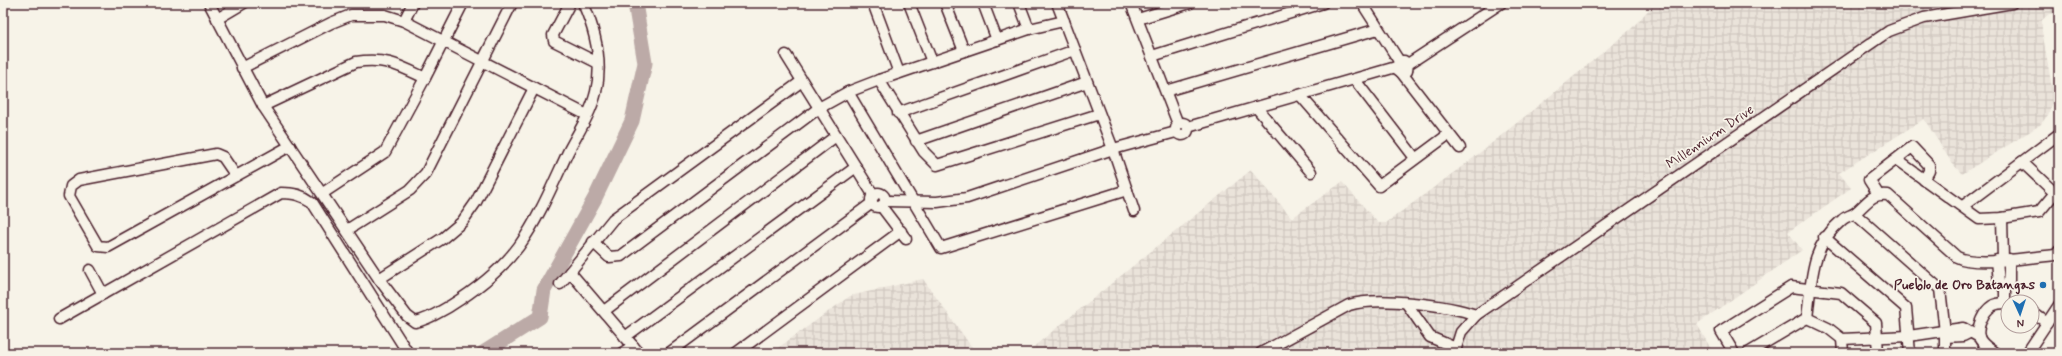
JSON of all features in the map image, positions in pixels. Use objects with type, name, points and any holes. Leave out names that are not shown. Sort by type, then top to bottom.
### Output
[{"type":"street","points":[[209,3],[263,106],[323,193],[379,279],[407,316],[415,322],[425,321],[472,293],[518,247],[537,215],[587,115],[596,92],[598,63],[597,47],[592,24],[583,3]]},
{"type":"street","points":[[217,18],[244,3]]},
{"type":"street","points":[[404,21],[412,3]]},
{"type":"street","points":[[323,193],[385,152],[463,3]]},
{"type":"street","points":[[347,230],[410,190],[426,173],[512,3]]},
{"type":"street","points":[[570,3],[553,35],[554,41],[598,63]]},
{"type":"street","points":[[873,3],[899,73]]},
{"type":"street","points":[[909,3],[932,62]]},
{"type":"street","points":[[945,3],[964,51]]},
{"type":"street","points":[[983,3],[997,40]]},
{"type":"street","points":[[1019,3],[1029,29]]},
{"type":"street","points":[[1057,3],[1113,149],[1134,211]]},
{"type":"street","points":[[1131,3],[1180,127]]},
{"type":"street","points":[[1138,19],[1190,3]]},
{"type":"street","points":[[1152,56],[1323,3]]},
{"type":"street","points":[[1362,3],[1401,66],[1460,148]]},
{"type":"street","points":[[669,353],[878,201],[937,202],[967,198],[1180,127],[1355,80],[1401,66],[1501,3]]},
{"type":"street","name":"Millennium Drive","points":[[1457,350],[1460,332],[1476,315],[1889,31],[1924,18],[1962,7],[2012,3]]},
{"type":"street","points":[[242,68],[331,23],[351,15],[385,15],[404,21],[481,62],[587,115]]},
{"type":"street","points":[[593,242],[609,257],[621,256],[819,108],[848,92],[1029,29],[1064,21]]},
{"type":"street","points":[[1166,91],[1378,29]]},
{"type":"street","points":[[898,113],[1075,50]]},
{"type":"street","points":[[736,353],[904,235],[878,201],[786,55]]},
{"type":"street","points":[[263,106],[356,62],[370,60],[386,61],[425,78]]},
{"type":"street","points":[[879,80],[916,141],[924,152],[937,165],[1099,114]]},
{"type":"street","points":[[1355,80],[1415,158]]},
{"type":"street","points":[[560,284],[613,219],[802,81]]},
{"type":"street","points":[[916,141],[1087,82]]},
{"type":"street","points":[[379,279],[443,238],[462,222],[476,202],[534,88]]},
{"type":"street","points":[[848,92],[941,248],[1126,190]]},
{"type":"street","points":[[1300,95],[1379,186],[1449,134]]},
{"type":"street","points":[[1256,107],[1312,172]]},
{"type":"street","points":[[1963,206],[2059,134]]},
{"type":"street","points":[[604,310],[836,136]]},
{"type":"street","points":[[236,176],[223,157],[216,154],[79,180],[71,186],[69,196],[98,246],[108,247],[236,176],[290,146]]},
{"type":"street","points":[[1878,194],[1869,180],[1912,147],[1929,165],[1929,172],[1924,180]]},
{"type":"street","points":[[1897,160],[1963,206],[1979,219],[2002,218],[2039,212],[2057,190],[2022,162]]},
{"type":"street","points":[[625,337],[856,167]]},
{"type":"street","points":[[59,319],[282,193],[293,193],[304,196],[312,202],[408,353]]},
{"type":"street","points":[[1807,318],[1816,253],[1824,237],[1843,218],[1854,214],[1865,203],[1878,194],[1888,195],[1957,257],[1964,261],[2003,260],[2056,255],[2059,251]]},
{"type":"street","points":[[1854,214],[1940,289],[1945,334],[1945,353]]},
{"type":"street","points":[[2002,218],[2003,260],[2009,281],[2005,288],[2006,294]]},
{"type":"street","points":[[1824,237],[1906,308],[1910,353]]},
{"type":"street","points":[[90,270],[103,294]]},
{"type":"street","points":[[570,272],[604,310],[636,350],[622,353]]},
{"type":"street","points":[[1734,353],[1721,331],[1790,286],[1841,293],[1876,323],[1878,353]]},
{"type":"street","points":[[1261,353],[1349,305],[1361,301],[1460,309],[1476,315]]},
{"type":"street","points":[[1407,304],[1430,337],[1457,350]]},
{"type":"street","points":[[1979,337],[1979,327],[1984,315],[1993,305],[2000,304]]},
{"type":"street","points":[[2027,353],[2059,306]]},
{"type":"street","points":[[1807,318],[1828,328],[1842,339],[1945,334],[1963,328],[1979,337],[1987,348],[1995,353]]},
{"type":"street","points":[[1748,353],[1807,318]]},
{"type":"street","points":[[2040,318],[2047,323]]},
{"type":"street","points":[[1842,339],[1843,353]]},
{"type":"shaded area","points":[[1655,3],[2059,3],[2059,12],[2049,14],[2042,20],[2042,31],[2052,88],[2052,104],[2048,115],[2040,125],[1962,174],[1952,163],[1924,119],[1839,173],[1851,188],[1788,232],[1802,250],[1697,324],[1711,349],[1705,353],[1026,353],[1251,170],[1292,218],[1342,182],[1378,223],[1386,223],[1472,159],[1544,101],[1631,29]]},
{"type":"shaded area","points":[[923,279],[976,353],[771,353],[850,296]]},
{"type":"waterway","points":[[483,353],[540,317],[544,290],[595,198],[632,121],[645,63],[635,3]]},
{"type":"place","name":"Pueblo de Oro Batangas","points":[[2043,285]]}]
